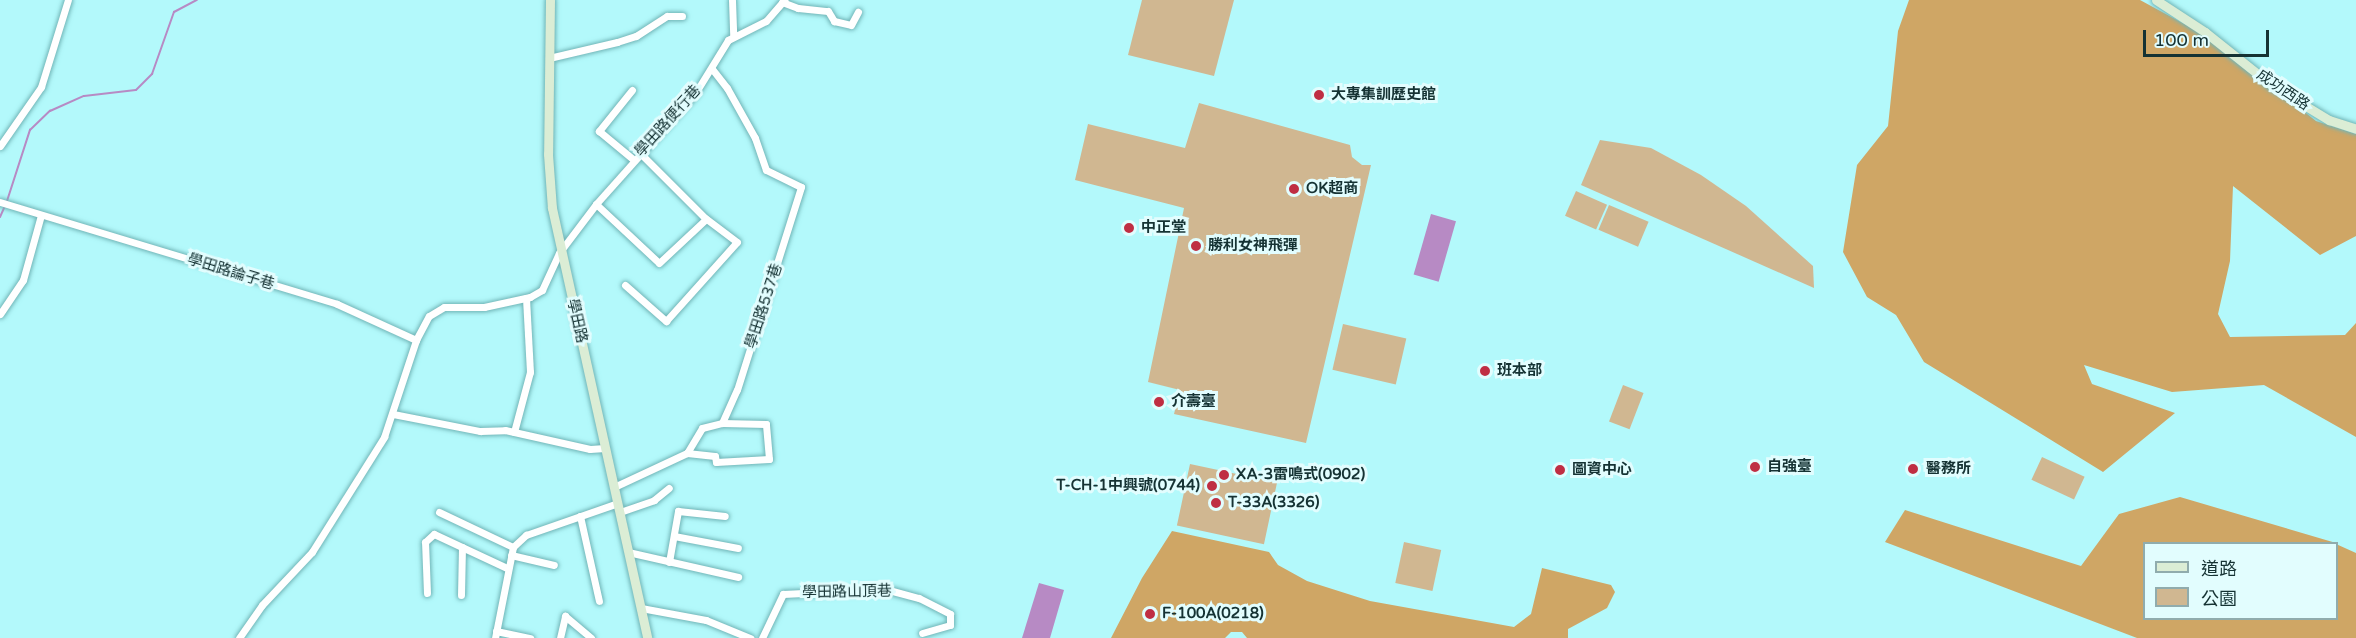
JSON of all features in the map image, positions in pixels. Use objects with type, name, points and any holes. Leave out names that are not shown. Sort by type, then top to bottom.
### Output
[{"type":"main road","name":"學田路","points":[[550,0],[548,154],[559,253],[619,507],[647,638]]},
{"type":"main road","name":"成功西路","points":[[2156,0],[2205,32],[2273,86],[2330,120],[2356,129]]},
{"type":"street","points":[[0,146],[41,87],[68,0]]},
{"type":"street","points":[[732,0],[733,36],[766,21],[783,1],[798,8],[828,11],[834,21],[851,25],[858,12]]},
{"type":"street","points":[[549,58],[617,42],[636,36],[667,16],[682,16]]},
{"type":"street","name":"學田路便行巷","points":[[559,253],[596,204],[712,69],[733,36]]},
{"type":"street","name":"學田路537巷","points":[[712,69],[727,88],[755,138],[766,170],[801,187],[737,390],[722,423]]},
{"type":"street","points":[[633,90],[599,131],[634,160]]},
{"type":"street","points":[[625,285],[666,321],[737,242],[706,219],[640,153]]},
{"type":"street","name":"學田路論子巷","points":[[0,202],[337,304],[416,340]]},
{"type":"street","points":[[596,204],[659,262],[706,219]]},
{"type":"street","points":[[0,314],[23,280],[41,215]]},
{"type":"street","points":[[239,638],[262,605],[312,552],[384,437],[416,340],[429,316],[444,307],[484,307],[525,298],[542,291],[559,253]]},
{"type":"street","points":[[514,432],[530,372],[525,298]]},
{"type":"street","points":[[393,414],[480,431],[491,428],[514,432],[590,449],[605,448]]},
{"type":"street","points":[[614,487],[687,453],[715,456],[716,462],[769,459],[766,424],[722,423],[702,428],[687,453]]},
{"type":"street","points":[[530,638],[495,634],[507,585],[507,568],[512,551],[526,535],[580,516],[654,500],[669,488]]},
{"type":"street","points":[[669,562],[678,511],[725,516]]},
{"type":"street","points":[[439,512],[512,551],[554,565]]},
{"type":"street","points":[[580,516],[599,601]]},
{"type":"street","points":[[427,593],[425,542],[434,534],[507,568]]},
{"type":"street","points":[[674,537],[738,548]]},
{"type":"street","points":[[461,595],[462,547]]},
{"type":"street","points":[[628,552],[738,577]]},
{"type":"street","name":"學田路山頂巷","points":[[762,638],[783,594],[885,589],[919,598],[950,614],[950,625],[922,633]]},
{"type":"street","points":[[641,608],[706,621],[750,638]]},
{"type":"street","points":[[560,638],[566,616],[591,638]]},
{"type":"green space","points":[[1142,0],[1234,0],[1214,76],[1128,55]]},
{"type":"green space","points":[[1199,103],[1350,145],[1352,157],[1362,165],[1371,165],[1306,443],[1174,414],[1180,390],[1148,382],[1184,208],[1075,180],[1088,124],[1185,148]]},
{"type":"green space","points":[[1600,140],[1651,148],[1701,175],[1746,206],[1813,266],[1814,288],[1581,185]]},
{"type":"green space","points":[[1576,191],[1607,205],[1596,229],[1565,216]]},
{"type":"green space","points":[[1609,205],[1649,222],[1638,247],[1598,230]]},
{"type":"green space","points":[[1343,324],[1406,339],[1396,384],[1332,370]]},
{"type":"green space","points":[[1623,385],[1644,393],[1630,429],[1609,421]]},
{"type":"green space","points":[[2042,457],[2085,477],[2074,500],[2031,480]]},
{"type":"green space","points":[[1190,464],[1277,483],[1264,544],[1177,526]]},
{"type":"green space","points":[[1404,542],[1441,550],[1432,591],[1395,583]]},
{"type":"shaded area","points":[[1909,0],[2140,0],[2212,39],[2316,121],[2356,134],[2356,236],[2320,255],[2233,186],[2230,261],[2218,314],[2230,337],[2345,335],[2356,323],[2356,437],[2264,385],[2172,392],[2084,365],[2092,384],[2175,413],[2103,472],[1924,362],[1896,315],[1867,297],[1843,252],[1857,165],[1888,126],[1898,31]]},
{"type":"shaded area","points":[[1431,214],[1456,221],[1439,282],[1414,275]]},
{"type":"shaded area","points":[[2180,497],[2333,542],[2143,542],[2143,620],[2338,620],[2338,545],[2356,553],[2356,638],[2137,638],[1885,542],[1905,510],[2081,566],[2119,514]]},
{"type":"shaded area","points":[[1172,531],[1269,552],[1278,565],[1307,581],[1370,601],[1514,627],[1531,614],[1542,568],[1611,585],[1615,592],[1607,608],[1568,629],[1568,638],[1247,638],[1242,632],[1231,632],[1225,638],[1111,638],[1142,578]]},
{"type":"shaded area","points":[[1039,583],[1064,590],[1050,638],[1022,638]]},
{"type":"waterway","points":[[7,201],[30,130],[50,111],[84,96],[136,90],[152,74],[174,12],[197,0]]},
{"type":"waterway","points":[[0,217],[5,206]]},
{"type":"place","name":"大專集訓歷史館","points":[[1319,95]]},
{"type":"place","name":"OK超商","points":[[1294,189]]},
{"type":"place","name":"中正堂","points":[[1129,228]]},
{"type":"place","name":"勝利女神飛彈","points":[[1196,246]]},
{"type":"place","name":"班本部","points":[[1485,371]]},
{"type":"place","name":"介壽臺","points":[[1159,402]]},
{"type":"place","name":"自強臺","points":[[1755,467]]},
{"type":"place","name":"醫務所","points":[[1913,469]]},
{"type":"place","name":"圖資中心","points":[[1560,470]]},
{"type":"place","name":"XA-3雷鳴式(0902)","points":[[1224,475]]},
{"type":"place","name":"T-CH-1中興號(0744)","points":[[1212,486]]},
{"type":"place","name":"T-33A(3326)","points":[[1216,503]]},
{"type":"place","name":"F-100A(0218)","points":[[1150,614]]}]
